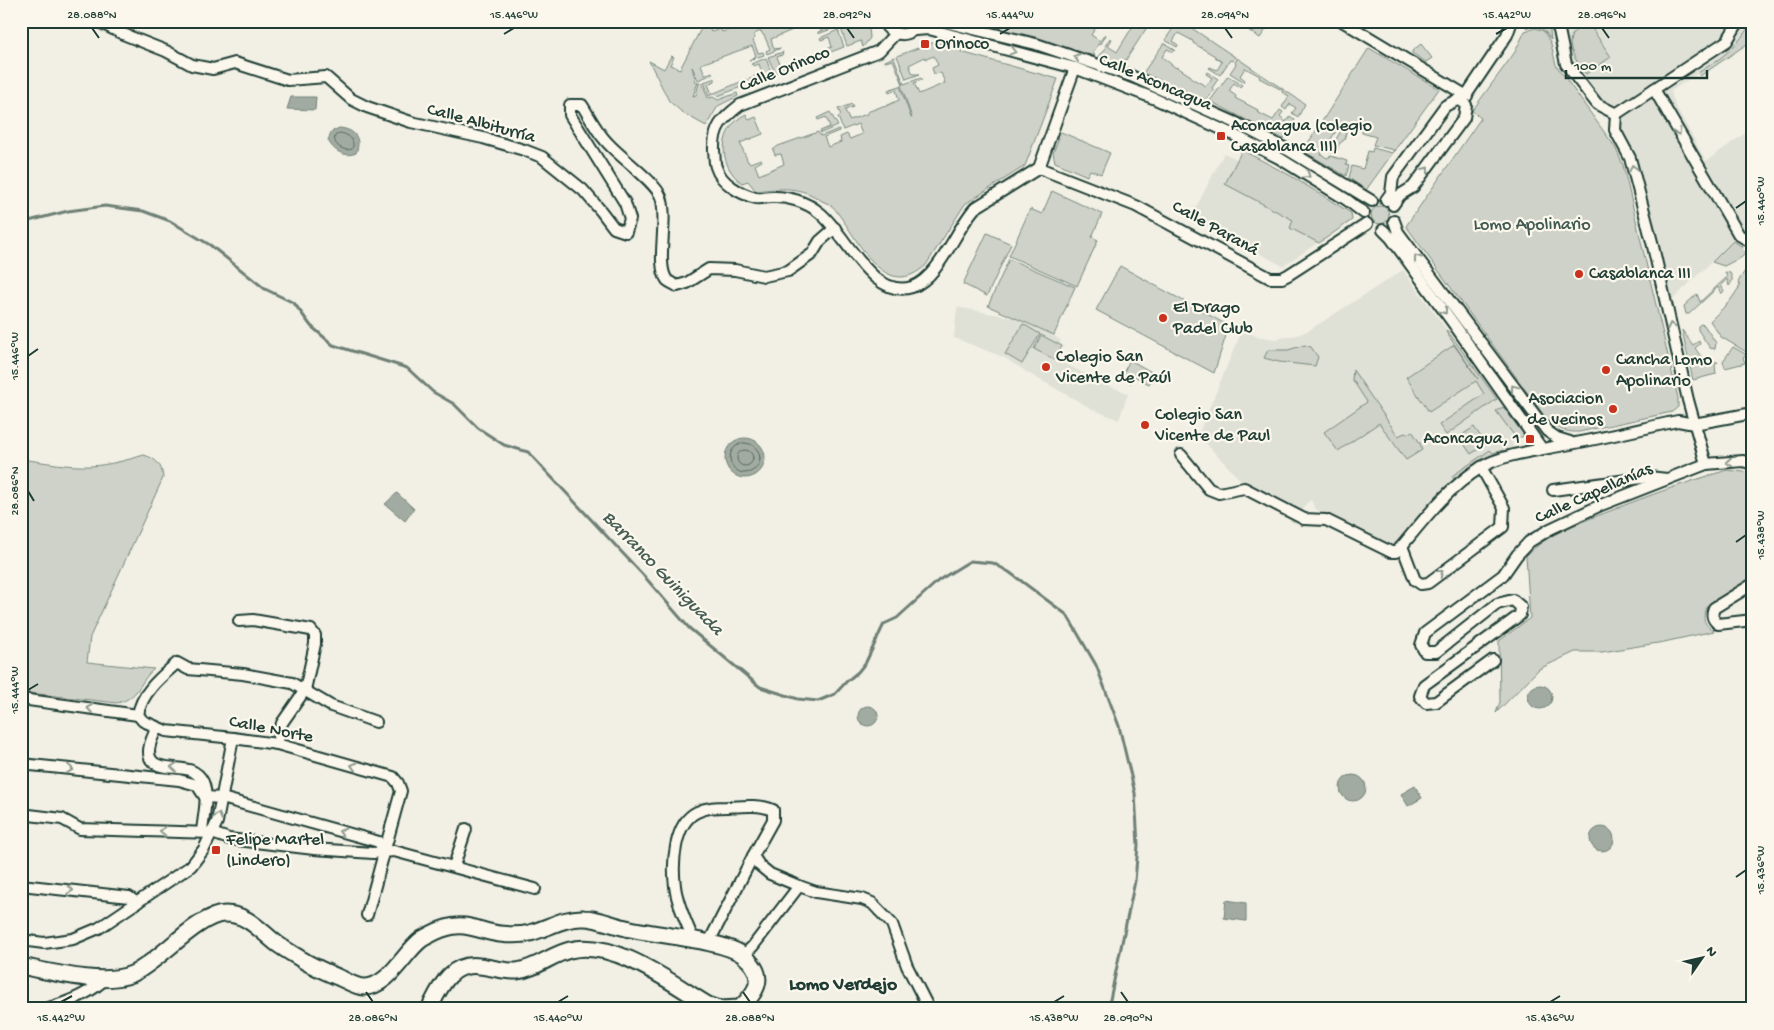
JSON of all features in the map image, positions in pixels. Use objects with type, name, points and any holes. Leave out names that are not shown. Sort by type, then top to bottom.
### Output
[{"type":"street","name":"Calle Albiturría","points":[[97,21],[123,34],[166,51],[192,65],[213,68],[236,63],[288,80],[326,77],[351,99],[367,107],[411,122],[524,150],[542,157],[583,190],[614,228],[626,232],[630,220],[625,203],[570,115],[570,105],[582,105],[605,140],[649,181],[661,196],[665,220],[662,268],[668,280],[677,286],[687,283],[709,269],[735,270],[764,276],[788,271],[812,254],[820,241],[836,228]]},
{"type":"street","name":"Calle Aconcagua","points":[[940,21],[1036,44],[1131,76],[1234,122],[1288,150],[1372,200]]},
{"type":"street","points":[[1342,21],[1464,98],[1466,105],[1464,118],[1413,187],[1389,202]]},
{"type":"street","points":[[1389,202],[1394,176],[1445,106],[1464,98],[1507,36],[1512,21]]},
{"type":"street","points":[[1569,21],[1557,24],[1566,64],[1597,104],[1616,114]]},
{"type":"street","points":[[1616,114],[1727,41],[1739,21]]},
{"type":"street","name":"Calle Orinoco","points":[[886,26],[878,51],[740,105],[726,116],[718,126],[714,142],[715,166],[723,178],[733,188],[758,199],[783,197],[800,202],[819,212],[836,228],[871,275],[889,286],[903,289],[913,287],[932,273],[975,208],[1039,168]]},
{"type":"street","name":"Calle Aconcagua","points":[[886,26],[902,35],[908,34],[917,26],[929,29],[1075,68],[1125,87],[1230,133],[1279,158],[1347,200],[1365,219]]},
{"type":"street","points":[[1039,168],[1075,68]]},
{"type":"street","points":[[1654,89],[1739,235],[1753,243]]},
{"type":"street","points":[[1616,114],[1616,130],[1630,158],[1652,242],[1694,424],[1706,464]]},
{"type":"street","name":"Calle Paraná","points":[[1039,168],[1136,206],[1270,278],[1282,278],[1288,275],[1365,219]]},
{"type":"street","points":[[1394,181],[1407,191]]},
{"type":"street","points":[[1377,199],[1389,202],[1396,212],[1394,222],[1390,227],[1383,230],[1375,230],[1365,219],[1367,206],[1372,200],[1377,199]]},
{"type":"street","points":[[1394,222],[1398,232],[1547,431],[1557,438],[1573,443]]},
{"type":"street","points":[[1383,230],[1391,238],[1456,326],[1542,449]]},
{"type":"street","points":[[1181,455],[1209,489],[1219,493],[1244,488],[1304,519],[1326,520],[1385,550],[1396,552],[1432,508],[1481,467],[1542,449],[1678,421],[1694,424],[1753,413]]},
{"type":"street","name":"Calle Capellanías","points":[[1493,660],[1436,702],[1426,703],[1420,696],[1424,684],[1520,615],[1521,607],[1513,600],[1497,604],[1436,652],[1425,652],[1421,645],[1425,633],[1503,575],[1529,542],[1550,529],[1601,505],[1706,464],[1743,461],[1753,464]]},
{"type":"street","points":[[1402,546],[1415,580],[1421,584],[1428,583],[1502,527],[1504,508],[1481,467]]},
{"type":"street","name":"Calle Capellanías","points":[[1553,490],[1648,477],[1668,479]]},
{"type":"street","points":[[1753,584],[1714,608],[1711,614],[1713,620],[1718,624],[1753,620]]},
{"type":"street","points":[[239,620],[253,620],[311,630],[315,635],[315,644],[305,690],[282,724],[277,744]]},
{"type":"street","points":[[21,699],[138,715],[139,706],[158,678],[177,663],[188,669],[243,674],[292,683],[331,706],[376,722]]},
{"type":"street","name":"Calle Norte","points":[[138,715],[143,721],[166,731],[277,744],[393,777],[398,783],[401,792],[384,851]]},
{"type":"street","points":[[21,940],[44,943],[73,939],[99,928],[191,866],[204,849],[207,833],[205,797],[202,782],[194,773],[183,768],[159,766],[152,762],[148,753],[151,738],[157,728]]},
{"type":"street","points":[[207,833],[217,822],[233,738]]},
{"type":"street","points":[[21,764],[179,780],[197,785],[205,797]]},
{"type":"street","points":[[205,797],[222,798],[379,842],[384,851],[367,915]]},
{"type":"street","points":[[764,806],[773,810],[773,820],[701,942],[675,887],[674,862],[676,844],[685,823],[695,813],[712,807],[764,806]]},
{"type":"street","points":[[21,814],[62,819],[80,829],[207,833],[229,839],[304,848],[373,853],[394,851],[535,888]]},
{"type":"street","points":[[454,866],[466,829]]},
{"type":"street","points":[[753,856],[759,865],[770,874],[799,886],[816,892],[862,899],[872,903],[892,924],[907,966],[929,1009]]},
{"type":"street","points":[[21,885],[129,897],[137,903]]},
{"type":"street","points":[[743,956],[753,946],[799,886]]},
{"type":"street","points":[[21,966],[70,976],[106,978],[131,974],[153,960],[188,932],[211,917],[223,913],[238,915],[251,921],[276,943],[302,960],[361,987],[373,986],[387,976],[422,939],[447,927],[468,925],[500,934],[528,934],[565,920],[585,918],[626,929],[701,942],[739,953],[753,966],[759,983],[752,996],[740,1008],[720,1008],[708,1005],[622,956],[606,950],[586,948],[570,950],[519,971],[505,971],[478,965],[457,969],[446,978],[429,1009]]},
{"type":"street","points":[[44,1009],[57,1006],[96,989],[106,978]]},
{"type":"shaded area","points":[[1565,21],[1751,21],[1736,44],[1723,57],[1671,91],[1675,105],[1706,161],[1747,132],[1753,138],[1753,238],[1747,234],[1733,241],[1672,300],[1637,157],[1623,129],[1571,59]]},
{"type":"shaded area","points":[[1242,150],[1291,176],[1351,213],[1352,220],[1283,266],[1191,217],[1224,153],[1237,159]]},
{"type":"shaded area","points":[[1403,270],[1525,436],[1512,439],[1514,453],[1496,457],[1472,466],[1435,496],[1397,545],[1387,548],[1315,509],[1311,500],[1306,504],[1301,514],[1246,486],[1198,435],[1242,330],[1256,336],[1275,339],[1308,331]]},
{"type":"shaded area","name":"Colegio San Vicente de Paúl","points":[[957,307],[1015,318],[1054,335],[1061,341],[1053,357],[1104,384],[1128,393],[1119,420],[1092,409],[1003,357],[954,338]]},
{"type":"green space","points":[[705,21],[709,21],[708,24],[711,32],[721,29],[722,32],[756,21],[814,21],[771,39],[774,49],[781,48],[767,54],[766,51],[770,49],[761,31],[754,34],[755,38],[753,40],[758,53],[763,52],[764,55],[749,60],[756,56],[752,46],[701,64],[705,75],[712,72],[713,74],[698,80],[692,67],[696,82],[698,82],[693,96],[696,95],[699,83],[702,82],[708,98],[713,97],[718,100],[737,93],[738,96],[718,106],[706,126],[683,113],[669,101],[649,61],[664,69],[671,56],[674,57],[670,65],[680,69]]},
{"type":"green space","points":[[823,21],[863,21],[869,28],[870,38],[863,47],[861,41],[847,46],[840,26],[818,34],[818,32],[825,29]]},
{"type":"green space","points":[[1100,21],[1091,35],[1100,41],[1106,35],[1093,53],[1094,56],[978,22]]},
{"type":"green space","points":[[1136,21],[1151,21],[1122,66],[1098,58],[1106,48],[1105,46],[1110,38],[1112,39],[1108,46],[1117,52]]},
{"type":"green space","points":[[1178,21],[1181,21],[1235,57],[1232,61],[1230,60],[1220,75],[1209,68],[1217,70],[1222,62],[1193,43],[1193,41],[1178,33],[1173,41],[1178,45],[1177,47],[1165,40]]},
{"type":"green space","points":[[1254,21],[1266,21],[1270,24],[1260,38],[1248,30]]},
{"type":"green space","points":[[1528,21],[1549,21],[1551,40],[1541,28],[1535,26],[1526,28]]},
{"type":"green space","points":[[1751,21],[1753,21],[1753,40],[1700,76],[1698,73],[1722,57],[1735,45]]},
{"type":"green space","points":[[1589,24],[1611,57],[1586,74],[1573,53],[1570,42],[1571,36],[1576,30]]},
{"type":"green space","name":"Lomo Apolinario","points":[[1535,28],[1544,31],[1551,44],[1556,65],[1615,147],[1623,165],[1678,398],[1678,407],[1672,412],[1579,432],[1566,431],[1556,427],[1540,410],[1406,226],[1481,118],[1472,111],[1515,52],[1525,31]]},
{"type":"green space","points":[[838,30],[844,47],[775,73],[768,57],[783,52],[782,55],[777,57],[781,66],[832,47],[829,37],[821,40],[820,38]]},
{"type":"green space","points":[[931,43],[962,48],[961,52],[1058,79],[1025,166],[965,204],[926,265],[912,275],[899,277],[888,274],[877,266],[831,205],[798,190],[774,189],[756,191],[748,181],[742,183],[728,167],[724,147],[726,137],[730,128],[746,114],[749,120],[756,117],[763,134],[740,143],[748,162],[761,159],[762,161],[755,165],[759,175],[784,164],[781,154],[775,155],[773,150],[778,146],[818,132],[821,136],[839,129],[839,131],[824,137],[828,147],[841,142],[840,137],[847,134],[850,139],[862,134],[858,124],[843,130],[838,117],[841,115],[838,109],[852,104],[853,107],[845,110],[849,120],[867,114],[867,112],[899,100],[896,90],[889,93],[888,90],[900,86],[912,118],[901,85],[903,84],[893,60],[885,61],[894,57],[904,84],[921,78],[922,80],[914,83],[919,94],[945,83],[941,73],[934,74],[932,68],[938,65],[934,56],[926,59],[925,57],[909,65],[913,74],[920,74],[906,79],[897,56]]},
{"type":"green space","points":[[1164,43],[1175,50],[1173,52],[1167,49],[1162,57],[1176,68],[1191,76],[1191,78],[1206,86],[1212,78],[1206,74],[1207,72],[1218,79],[1212,88],[1214,90],[1206,100],[1143,73]]},
{"type":"green space","points":[[1421,44],[1432,58],[1426,62],[1412,53]]},
{"type":"green space","points":[[1369,48],[1439,89],[1366,190],[1349,178],[1352,166],[1363,169],[1368,151],[1372,152],[1373,148],[1392,153],[1394,150],[1373,145],[1376,137],[1362,133],[1362,128],[1348,125],[1344,140],[1339,144],[1336,154],[1329,151],[1345,124],[1342,122],[1321,154],[1327,158],[1331,156],[1347,161],[1346,165],[1349,166],[1346,176],[1303,151]]},
{"type":"green space","points":[[766,58],[772,75],[718,96],[713,94],[709,96],[704,82],[715,78],[715,81],[708,84],[712,94],[754,78],[754,76],[762,73],[759,64],[754,66],[751,64]]},
{"type":"green space","points":[[1237,58],[1305,104],[1298,117],[1292,113],[1296,108],[1290,104],[1286,110],[1282,107],[1289,96],[1282,92],[1282,90],[1245,68],[1240,76],[1245,80],[1244,82],[1230,73],[1236,64]]},
{"type":"green space","points":[[1228,76],[1242,85],[1240,87],[1234,83],[1229,91],[1236,96],[1235,98],[1273,120],[1280,110],[1283,112],[1280,116],[1286,122],[1290,116],[1295,120],[1283,139],[1210,101]]},
{"type":"green space","points":[[830,112],[838,126],[821,133],[820,131],[830,127],[826,117],[818,120],[817,118]]},
{"type":"green space","points":[[1061,132],[1110,153],[1101,174],[1090,170],[1087,176],[1055,162],[1053,153]]},
{"type":"green space","points":[[1242,150],[1291,176],[1351,213],[1352,220],[1319,243],[1290,228],[1293,220],[1225,184]]},
{"type":"green space","points":[[1052,191],[1102,214],[1092,237],[1098,240],[1077,286],[1009,256],[1030,209],[1042,214]]},
{"type":"green space","points":[[1380,206],[1386,209],[1389,215],[1386,221],[1380,224],[1374,221],[1371,215],[1374,209]]},
{"type":"green space","points":[[987,233],[1011,244],[987,296],[963,284]]},
{"type":"green space","points":[[1733,241],[1743,247],[1742,250],[1746,253],[1724,266],[1712,262]]},
{"type":"green space","points":[[1009,259],[1075,287],[1054,335],[988,306]]},
{"type":"green space","name":"El Drago Padel Club","points":[[1120,266],[1229,326],[1214,373],[1096,310]]},
{"type":"green space","points":[[1748,266],[1753,267],[1753,345],[1748,353],[1721,337],[1710,321],[1730,301],[1740,286],[1738,282]]},
{"type":"green space","points":[[1725,272],[1730,273],[1732,276],[1729,286],[1727,279],[1721,285],[1724,291],[1721,294],[1718,287],[1689,314],[1686,314],[1684,306],[1697,294],[1700,302],[1727,277]]},
{"type":"green space","points":[[1023,324],[1040,334],[1022,364],[1005,354]]},
{"type":"green space","points":[[1704,325],[1716,343],[1715,349],[1710,348],[1698,330],[1698,326]]},
{"type":"green space","points":[[1447,330],[1497,399],[1446,435],[1439,425],[1484,394],[1476,381],[1429,412],[1406,377],[1454,345],[1478,379],[1446,332]]},
{"type":"green space","points":[[1682,330],[1693,345],[1699,341],[1700,344],[1695,348],[1704,359],[1710,362],[1718,362],[1715,365],[1716,374],[1693,380]]},
{"type":"green space","points":[[1041,335],[1062,346],[1055,360],[1034,349]]},
{"type":"green space","points":[[1305,345],[1311,347],[1318,357],[1315,366],[1279,362],[1264,358],[1268,350],[1288,350]]},
{"type":"green space","points":[[1733,347],[1747,355],[1743,357],[1745,363],[1725,368],[1723,361]]},
{"type":"green space","points":[[1130,360],[1155,374],[1149,384],[1134,376],[1131,383],[1121,377]]},
{"type":"green space","points":[[1353,370],[1398,436],[1412,431],[1422,450],[1406,460],[1379,423],[1338,451],[1324,432],[1367,402],[1352,379]]},
{"type":"green space","points":[[1503,407],[1525,436],[1516,438],[1496,411]]},
{"type":"green space","points":[[1474,427],[1486,444],[1471,454],[1459,437]]},
{"type":"green space","points":[[1490,450],[1493,453],[1503,450],[1506,455],[1472,466],[1455,480],[1452,476]]},
{"type":"green space","points":[[144,455],[158,463],[163,478],[90,637],[87,662],[154,669],[135,693],[125,701],[117,703],[21,692],[21,459],[65,465],[91,466]]},
{"type":"green space","points":[[1727,470],[1753,473],[1753,577],[1707,606],[1704,614],[1705,620],[1714,631],[1664,642],[1602,652],[1575,652],[1539,669],[1496,713],[1500,702],[1499,641],[1530,618],[1526,556],[1544,541],[1576,524],[1654,494]]},
{"type":"water","points":[[291,97],[316,97],[315,110],[287,109]]},
{"type":"water","points":[[339,128],[353,132],[358,143],[356,153],[344,154],[330,144],[328,140],[331,132]]},
{"type":"water","points":[[745,438],[759,444],[765,458],[759,472],[745,478],[731,472],[725,458],[731,444]]},
{"type":"water","points":[[397,493],[414,509],[405,521],[385,504]]},
{"type":"water","points":[[1540,685],[1548,689],[1552,697],[1548,705],[1540,709],[1532,705],[1528,697],[1532,689]]},
{"type":"water","points":[[868,706],[875,709],[878,716],[875,723],[868,726],[861,723],[858,716],[861,709]]},
{"type":"water","points":[[1353,775],[1362,779],[1366,788],[1362,797],[1353,801],[1344,797],[1340,788],[1344,779]]},
{"type":"water","points":[[1415,786],[1422,798],[1408,806],[1401,794]]},
{"type":"water","points":[[1602,827],[1607,828],[1613,834],[1613,844],[1607,850],[1602,851],[1597,850],[1591,844],[1590,839],[1591,834],[1597,828]]},
{"type":"water","points":[[1226,900],[1246,903],[1246,921],[1224,918]]},
{"type":"waterway","name":"Barranco Guiniguada","points":[[21,223],[68,211],[105,206],[143,211],[170,221],[210,245],[265,289],[294,303],[311,326],[333,345],[407,368],[433,392],[454,404],[478,428],[504,445],[528,452],[644,576],[689,628],[760,687],[798,699],[818,701],[835,694],[866,662],[884,624],[897,618],[939,580],[970,561],[993,563],[1009,572],[1067,615],[1096,665],[1119,726],[1135,793],[1138,845],[1135,881],[1108,1009]]},
{"type":"place","name":"Orinoco","points":[[925,44]]},
{"type":"place","name":"Aconcagua (colegio Casablanca III)","points":[[1221,136]]},
{"type":"place","name":"Casablanca III","points":[[1579,274]]},
{"type":"place","name":"El Drago Padel Club","points":[[1163,318]]},
{"type":"place","name":"Colegio San Vicente de Paúl","points":[[1046,367]]},
{"type":"place","name":"Cancha Lomo Apolinario","points":[[1606,370]]},
{"type":"place","name":"Asociacion de vecinos","points":[[1613,409]]},
{"type":"place","name":"Colegio San Vicente de Paul","points":[[1145,425]]},
{"type":"place","name":"Aconcagua, 1","points":[[1530,439]]},
{"type":"place","name":"Felipe Martel (Lindero)","points":[[216,850]]},
{"type":"district","name":"Lomo Verdejo","points":[[843,985]]}]
